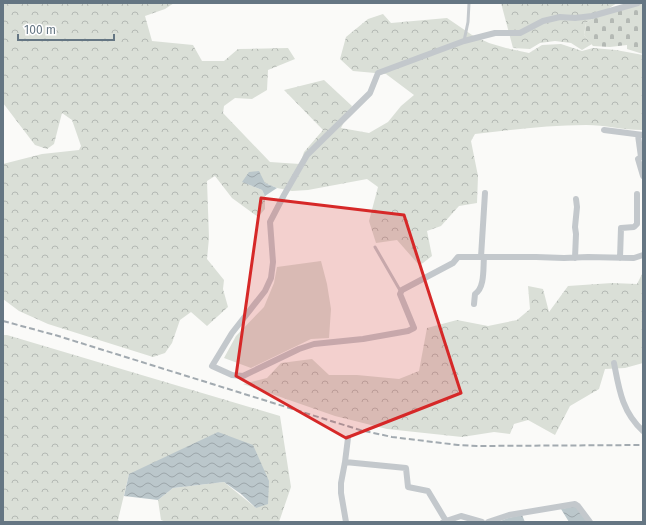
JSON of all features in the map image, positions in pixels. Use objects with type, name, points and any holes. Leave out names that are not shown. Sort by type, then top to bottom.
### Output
[{"type":"street","points":[[638,3],[592,16],[575,18],[560,17],[543,22],[520,33],[495,33],[464,40],[378,73],[370,93],[307,155],[284,195],[270,222],[273,262],[271,278],[265,291],[232,333],[212,366],[232,375],[243,376],[299,349],[314,344],[356,340],[408,331],[414,328],[400,294],[402,290],[452,263],[458,257],[634,258],[643,255]]},
{"type":"street","points":[[604,130],[641,135],[641,158],[638,159],[643,176]]},
{"type":"street","points":[[474,304],[475,294],[481,287],[485,193]]},
{"type":"street","points":[[620,258],[621,228],[634,227],[637,224],[637,194]]},
{"type":"street","points":[[575,258],[576,200]]},
{"type":"street","points":[[614,363],[620,394],[628,414],[643,430]]},
{"type":"street","points":[[346,522],[341,493],[341,483],[348,438]]},
{"type":"street","points":[[345,462],[406,468],[408,487],[428,491],[445,521],[461,516],[482,522]]},
{"type":"street","points":[[488,522],[509,515],[575,504],[590,522]]},
{"type":"lane","points":[[464,40],[468,22],[469,3]]},
{"type":"lane","points":[[375,247],[401,292]]},
{"type":"highlighted area","points":[[261,198],[404,215],[461,393],[346,438],[236,376]]},
{"type":"green space","points":[[3,3],[174,3],[165,9],[145,16],[152,41],[193,45],[202,61],[224,61],[238,49],[288,48],[295,59],[268,70],[267,90],[252,99],[235,98],[224,106],[223,113],[270,162],[300,164],[304,152],[323,130],[284,90],[324,80],[352,106],[341,128],[369,133],[388,122],[401,106],[414,95],[386,74],[353,71],[340,59],[346,37],[368,19],[383,14],[391,23],[447,18],[472,35],[489,43],[529,53],[542,45],[561,44],[582,51],[593,48],[616,50],[643,55],[642,130],[593,125],[572,125],[475,134],[471,141],[478,176],[477,203],[459,206],[441,226],[427,231],[432,256],[419,265],[397,240],[376,243],[369,221],[378,187],[367,179],[308,190],[292,191],[277,188],[265,183],[243,182],[262,190],[265,196],[265,209],[258,217],[232,198],[215,176],[207,181],[209,238],[207,259],[224,280],[223,289],[228,307],[207,326],[191,312],[180,320],[172,343],[165,353],[153,357],[48,324],[19,311],[3,299],[3,164],[42,154],[79,150],[81,146],[72,120],[62,113],[54,144],[47,149],[35,145],[3,103]]},
{"type":"green space","points":[[501,3],[617,3],[586,23],[584,35],[592,44],[582,50],[571,43],[555,41],[540,43],[530,49],[513,48]]},
{"type":"green space","points":[[637,3],[643,3],[643,54],[627,49],[627,45],[610,47],[593,46],[584,35],[586,23],[598,15]]},
{"type":"green space","points":[[321,261],[331,309],[329,338],[311,339],[251,368],[224,358],[236,336],[264,307],[274,283],[277,267]]},
{"type":"green space","points":[[643,272],[643,363],[625,368],[605,369],[599,389],[570,406],[555,435],[528,420],[514,424],[510,434],[494,432],[462,437],[387,429],[335,416],[243,384],[267,378],[281,363],[312,359],[329,375],[357,375],[399,379],[419,371],[427,328],[457,320],[488,326],[517,320],[530,309],[528,286],[543,289],[549,312],[568,286],[612,283],[637,284]]},
{"type":"green space","points":[[3,335],[280,416],[291,487],[279,522],[166,522],[161,520],[158,500],[173,488],[224,482],[256,508],[269,481],[129,474],[118,520],[120,522],[3,522]]},
{"type":"water","points":[[259,171],[265,183],[277,188],[265,196],[262,190],[242,182],[249,172]]},
{"type":"water","points":[[218,432],[253,445],[269,481],[268,504],[256,508],[241,494],[224,482],[173,488],[158,500],[124,496],[129,474]]},
{"type":"water","points":[[576,506],[588,522],[569,522],[561,509]]},
{"type":"water","points":[[522,515],[525,522],[498,522],[508,518]]},
{"type":"railway","points":[[3,321],[55,335],[360,430],[392,437],[477,446],[643,445]]}]
